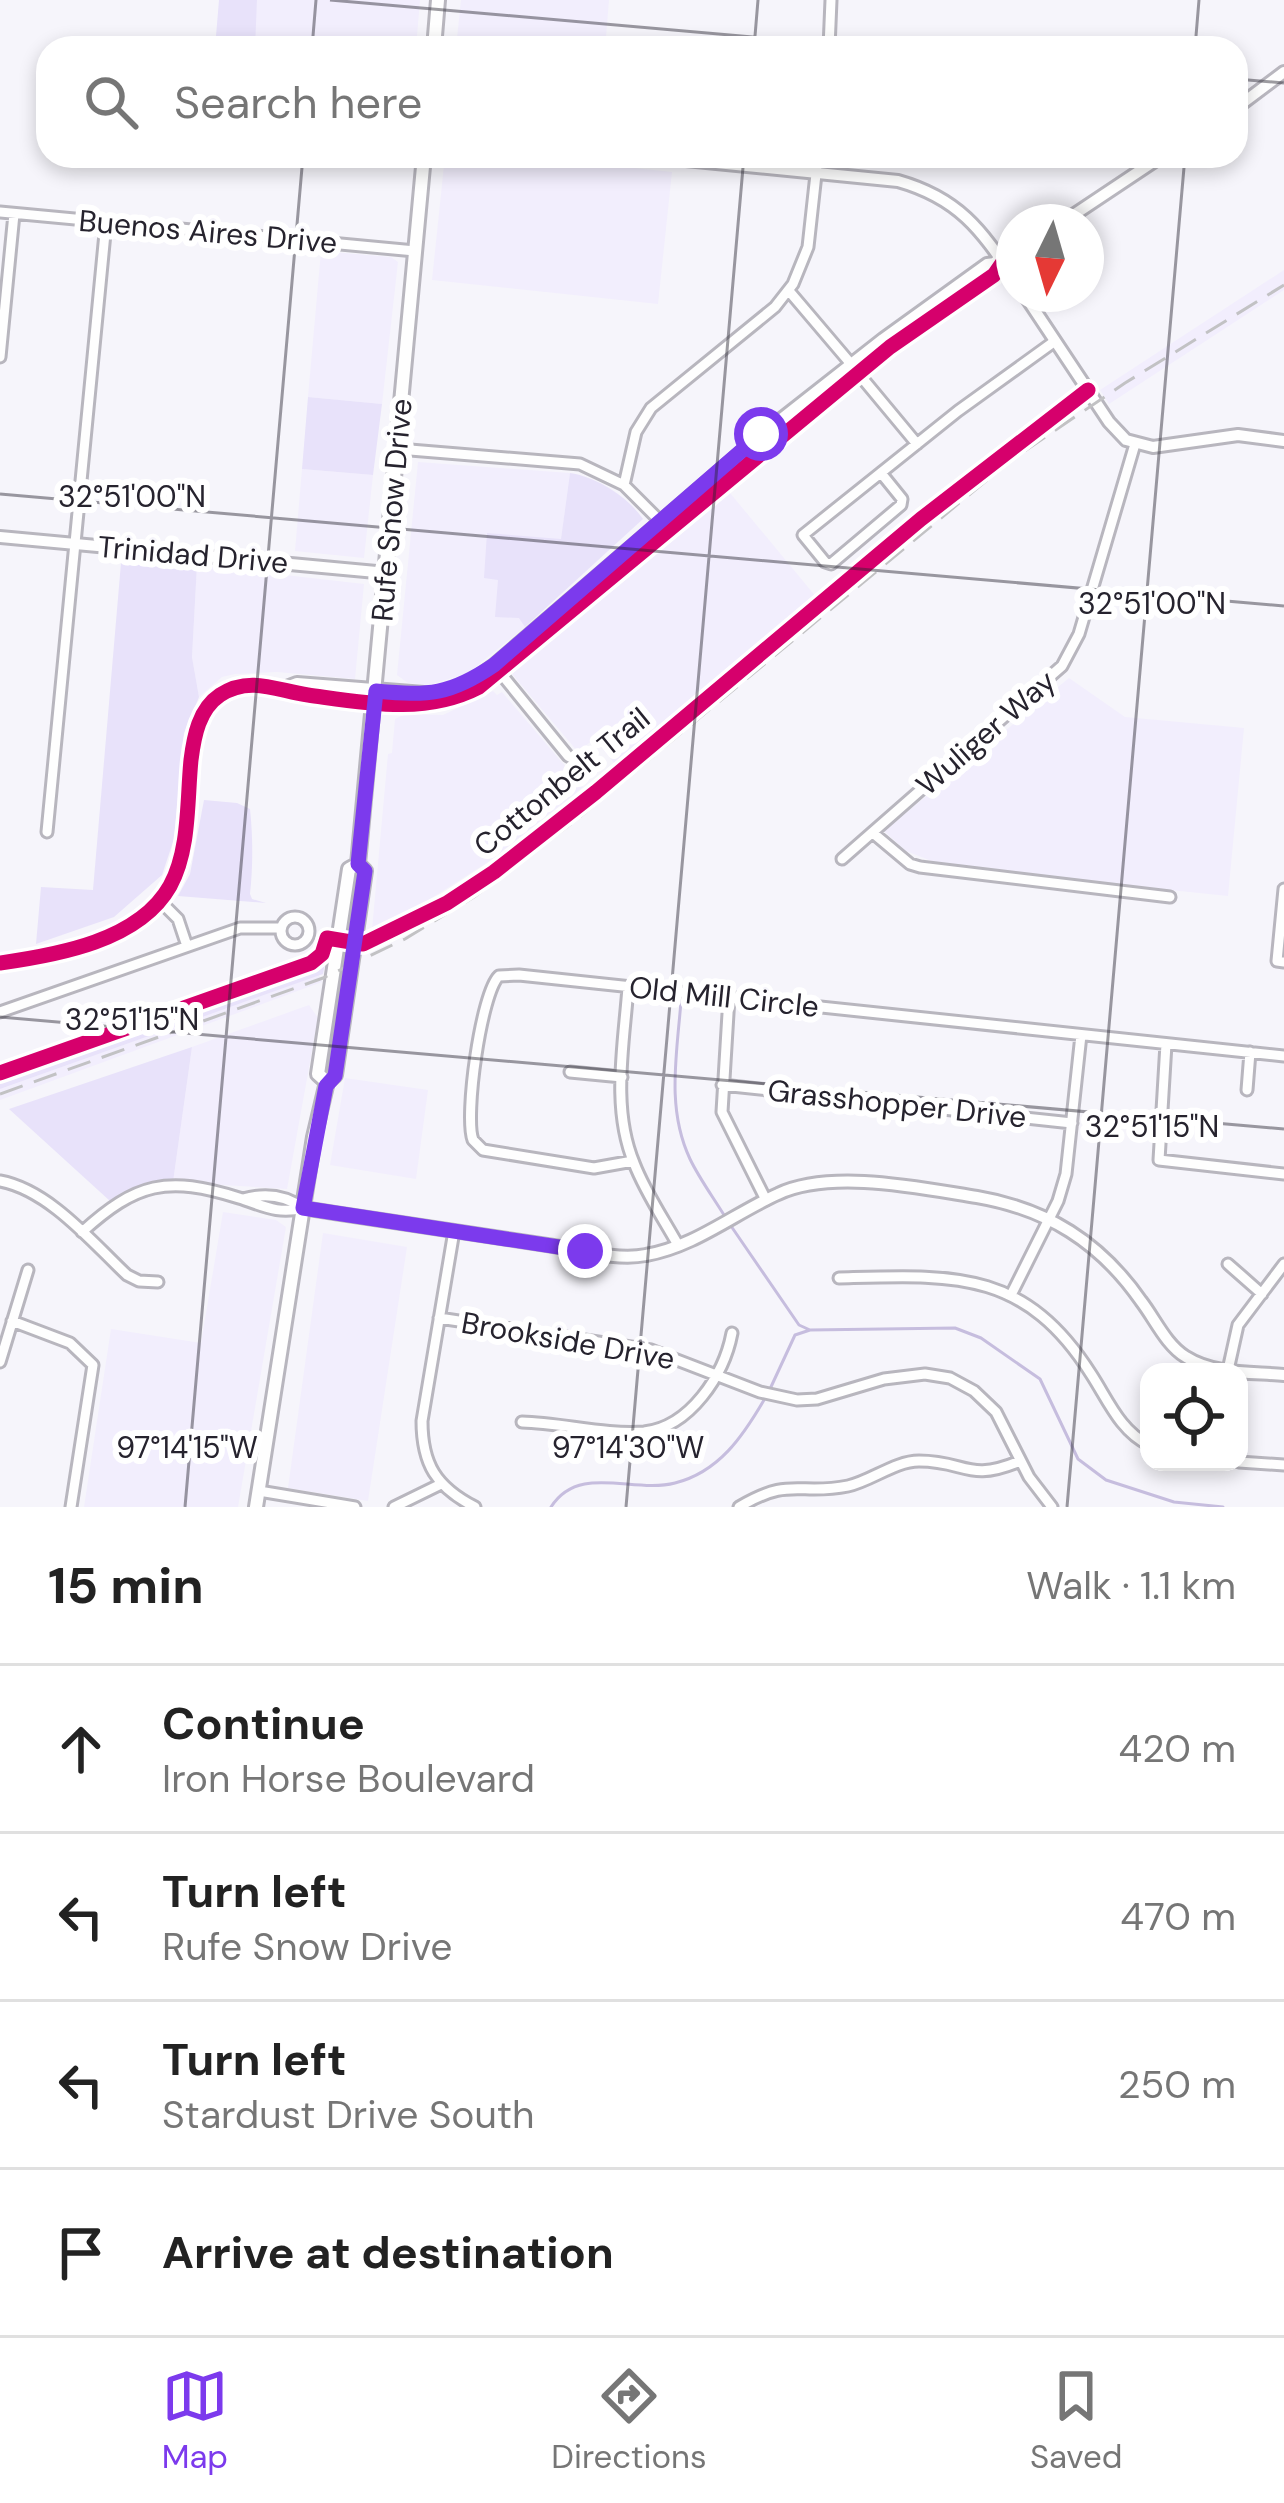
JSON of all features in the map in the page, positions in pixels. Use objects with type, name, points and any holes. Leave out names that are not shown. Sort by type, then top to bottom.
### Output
[{"type":"main road","points":[[435,36],[438,0]]},
{"type":"main road","name":"Rufe Snow Drive","points":[[256,1507],[303,1208],[327,1082],[335,1076],[355,959],[365,871],[358,864],[423,168]]},
{"type":"street","points":[[830,36],[832,0]]},
{"type":"street","points":[[1248,99],[1284,72]]},
{"type":"street","points":[[759,168],[927,189],[972,220],[996,245]]},
{"type":"street","points":[[624,485],[636,432],[651,408],[789,291],[808,247],[817,168]]},
{"type":"street","points":[[1090,204],[1144,168]]},
{"type":"street","name":"Buenos Aires Drive","points":[[0,212],[416,251]]},
{"type":"street","points":[[0,357],[14,214]]},
{"type":"street","points":[[46,832],[106,223]]},
{"type":"street","points":[[0,963],[42,956],[121,931],[143,918],[159,900],[178,865],[195,731],[216,697],[236,687],[284,688],[297,683],[376,697],[437,694],[497,669],[854,369],[996,273]]},
{"type":"street","points":[[789,291],[916,444]]},
{"type":"street","points":[[1036,312],[1109,422],[1135,445],[1153,447],[1238,435],[1284,441]]},
{"type":"street","points":[[880,473],[901,505],[831,564],[824,562],[802,535],[916,444],[1055,341]]},
{"type":"street","name":"Wuliger Way","points":[[842,860],[1062,666],[1079,634],[1135,445]]},
{"type":"street","points":[[398,448],[567,460],[624,485],[665,526]]},
{"type":"street","name":"Trinidad Drive","points":[[0,537],[387,573]]},
{"type":"street","points":[[497,669],[568,756],[586,766]]},
{"type":"street","points":[[873,832],[920,867],[1170,897]]},
{"type":"street","points":[[1280,962],[1284,890]]},
{"type":"street","points":[[159,900],[178,920],[187,946]]},
{"type":"street","points":[[0,1012],[240,928],[281,928]]},
{"type":"street","name":"Old Mill Circle","points":[[633,1162],[594,1168],[479,1148],[469,1130],[492,982],[499,976],[1284,1056]]},
{"type":"street","points":[[628,987],[624,1132],[633,1162],[678,1246]]},
{"type":"street","points":[[729,998],[724,1121],[766,1200]]},
{"type":"street","points":[[1011,1295],[1050,1218],[1066,1174],[1081,1035]]},
{"type":"street","points":[[1166,1044],[1159,1160],[1284,1174]]},
{"type":"street","points":[[1247,1090],[1250,1052]]},
{"type":"street","points":[[570,1072],[622,1077]]},
{"type":"street","name":"Grasshopper Drive","points":[[722,1085],[1072,1123]]},
{"type":"street","points":[[0,1181],[36,1196],[127,1275],[158,1282]]},
{"type":"street","points":[[82,1232],[112,1205],[155,1187],[197,1189],[286,1213],[303,1208],[631,1256],[678,1246],[766,1200],[809,1184],[844,1182],[975,1197],[1050,1218],[1072,1230],[1116,1268],[1179,1352],[1197,1363]]},
{"type":"street","points":[[454,1231],[422,1420],[424,1457],[439,1485],[475,1507]]},
{"type":"street","points":[[1228,1264],[1262,1294]]},
{"type":"street","points":[[1229,1363],[1235,1332],[1284,1264]]},
{"type":"street","points":[[0,1362],[28,1270]]},
{"type":"street","points":[[839,1278],[950,1277],[1011,1295],[1065,1338],[1127,1430],[1140,1439]]},
{"type":"street","name":"Brookside Drive","points":[[439,1318],[651,1349],[774,1397],[797,1400],[817,1399],[884,1379],[925,1374],[950,1378],[974,1391],[996,1412],[1020,1461],[1052,1507]]},
{"type":"street","points":[[12,1321],[70,1343],[93,1365],[71,1507]]},
{"type":"street","points":[[522,1422],[645,1432],[678,1416],[719,1374],[732,1333]]},
{"type":"street","points":[[1248,1372],[1284,1375]]},
{"type":"street","points":[[739,1507],[776,1488],[850,1486],[909,1462],[987,1473],[1020,1461]]},
{"type":"street","points":[[1248,1463],[1284,1465]]},
{"type":"street","points":[[394,1507],[439,1485]]},
{"type":"street","points":[[260,1491],[356,1507]]},
{"type":"shaded area","points":[[219,0],[257,0],[256,36],[216,36]]},
{"type":"shaded area","points":[[257,0],[420,0],[417,36],[254,36]]},
{"type":"shaded area","points":[[461,0],[609,0],[606,36],[457,36]]},
{"type":"shaded area","points":[[444,168],[672,172],[658,304],[432,280]]},
{"type":"shaded area","points":[[321,251],[391,257],[398,262],[382,404],[308,397]]},
{"type":"shaded area","points":[[1284,270],[1284,290],[1109,404],[1100,390]]},
{"type":"shaded area","points":[[308,397],[382,404],[373,475],[302,469]]},
{"type":"shaded area","points":[[418,462],[570,473],[561,540],[488,533],[498,579],[525,627],[468,673],[429,685],[408,683],[397,675]]},
{"type":"shaded area","points":[[302,469],[373,475],[364,558],[295,551]]},
{"type":"shaded area","points":[[570,473],[611,489],[643,519],[525,627],[519,618],[495,617],[498,580],[484,578],[487,533],[561,539]]},
{"type":"shaded area","points":[[730,493],[817,598],[616,765],[594,739],[578,752],[512,674]]},
{"type":"shaded area","points":[[121,563],[197,565],[192,657],[199,697],[184,733],[174,839],[162,875],[114,917],[36,944],[41,887],[93,890]]},
{"type":"shaded area","points":[[197,565],[364,584],[355,679],[277,672],[235,674],[222,677],[199,697],[192,657]]},
{"type":"shaded area","points":[[1069,678],[1125,717],[1244,728],[1228,896],[947,867],[906,851],[884,831]]},
{"type":"shaded area","points":[[493,691],[502,692],[583,787],[488,862],[424,903],[423,909],[391,928],[372,930],[395,719],[405,714],[443,715]]},
{"type":"shaded area","points":[[204,800],[250,809],[250,894],[266,903],[178,896],[190,874]]},
{"type":"shaded area","points":[[324,934],[331,934],[323,974],[0,1089],[0,1069],[310,960],[320,953]]},
{"type":"shaded area","points":[[319,975],[322,982],[0,1100],[0,1089]]},
{"type":"shaded area","points":[[309,1005],[318,1018],[287,1189],[173,1182],[192,1047]]},
{"type":"shaded area","points":[[192,1047],[173,1182],[152,1182],[110,1201],[9,1109]]},
{"type":"shaded area","points":[[345,1078],[428,1090],[416,1179],[330,1165]]},
{"type":"shaded area","points":[[223,1212],[276,1220],[286,1227],[238,1507],[84,1507],[111,1329],[201,1343]]},
{"type":"shaded area","points":[[323,1233],[407,1247],[368,1501],[288,1488]]},
{"type":"waterway","points":[[681,1001],[675,1081],[678,1120],[690,1159],[724,1215]]},
{"type":"waterway","points":[[731,1226],[799,1325],[810,1330],[955,1328],[981,1338],[1040,1379],[1078,1459],[1106,1480],[1174,1502],[1223,1507]]},
{"type":"waterway","points":[[770,1389],[795,1335],[810,1330]]},
{"type":"waterway","points":[[551,1507],[576,1486],[659,1485],[691,1478],[728,1451],[764,1400]]},
{"type":"railway","points":[[0,1094],[323,978],[405,939],[474,897],[576,820],[1010,461],[1284,285]]},
{"type":"cycle path","points":[[0,963],[95,942],[156,905],[170,886],[181,857],[196,733],[202,715],[220,695],[253,685],[352,701],[416,704],[479,687],[890,347],[996,272]]},
{"type":"cycle path","name":"Cottonbelt Trail","points":[[0,1073],[311,963],[322,954],[327,938],[363,944],[447,903],[596,792],[921,519],[1088,390]]},
{"type":"route","points":[[585,1251],[303,1208],[326,1086],[335,1076],[355,959],[365,871],[358,864],[376,691],[437,694],[469,682],[761,434]]}]
